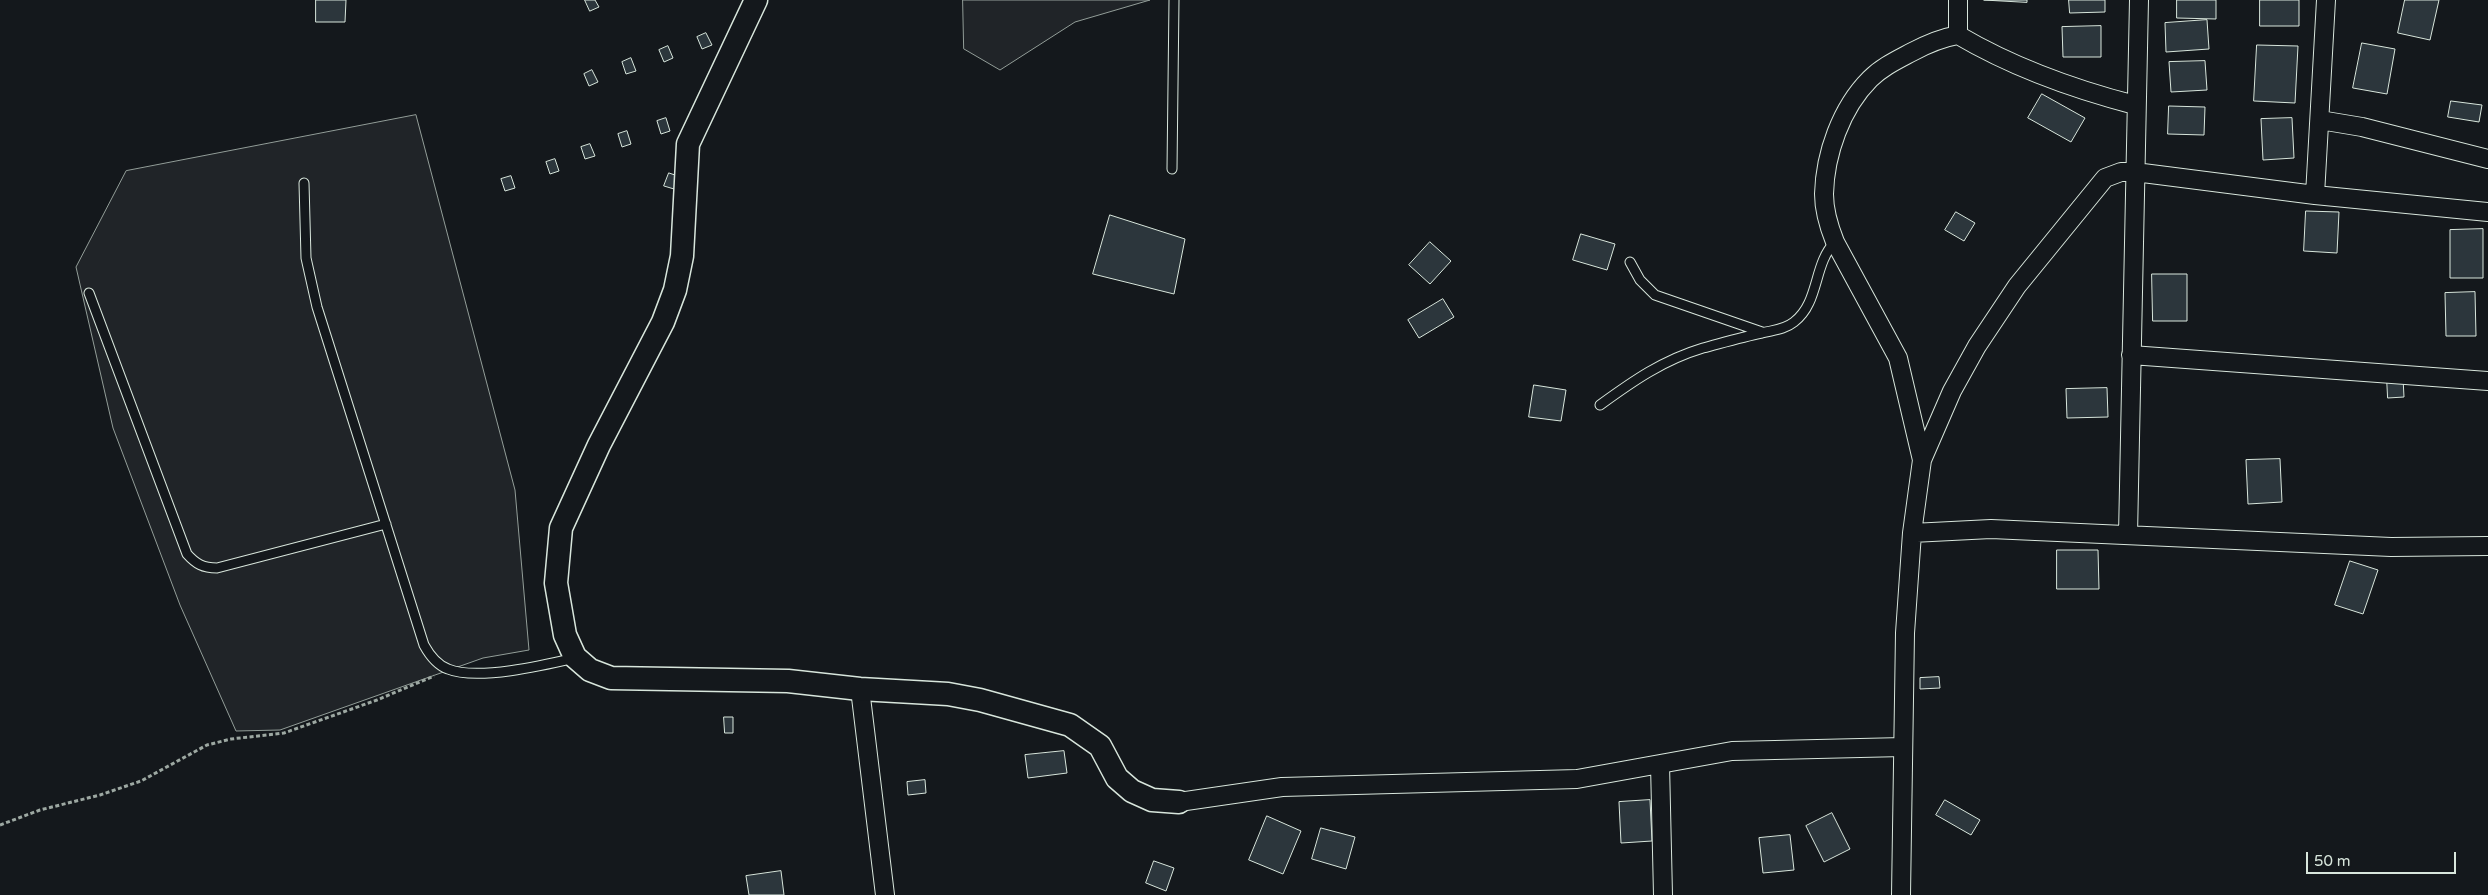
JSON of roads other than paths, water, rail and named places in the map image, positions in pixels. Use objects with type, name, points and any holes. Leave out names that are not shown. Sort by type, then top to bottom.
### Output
[{"type":"street","points":[[756,0],[688,144],[682,256],[675,290],[666,314],[599,445],[561,528],[557,554],[557,600],[565,635],[575,658],[590,670],[611,678],[788,681],[860,689],[948,694],[980,700],[1070,724],[1100,746],[1117,778],[1132,791],[1152,800],[1179,802],[1282,787],[1577,779],[1732,751],[1903,747]]},
{"type":"street","points":[[1958,0],[1958,35]]},
{"type":"street","points":[[2128,535],[2135,105],[2139,0]]},
{"type":"street","points":[[2315,195],[2326,0]]},
{"type":"street","points":[[1922,460],[1898,358],[1835,242],[1828,224],[1824,194],[1830,154],[1843,118],[1869,80],[1888,64],[1932,42],[1958,35],[1982,50],[2054,82],[2135,105]]},
{"type":"street","points":[[2320,120],[2362,127],[2488,159]]},
{"type":"street","points":[[1901,895],[1905,633],[1912,533],[1922,460],[1952,391],[1973,354],[2017,286],[2105,178],[2120,172],[2135,172],[2315,195],[2488,212]]},
{"type":"street","points":[[2131,355],[2488,381]]},
{"type":"street","points":[[1912,533],[1991,529],[2391,547],[2488,546]]},
{"type":"street","points":[[860,689],[885,895]]},
{"type":"street","points":[[1660,764],[1663,895]]},
{"type":"lane","points":[[1172,169],[1174,0]]},
{"type":"lane","points":[[304,183],[304,232],[311,282],[424,645],[430,656],[448,669],[468,673],[508,670],[575,658]]},
{"type":"lane","points":[[1600,405],[1646,372],[1666,362],[1703,348],[1762,332],[1781,330],[1794,323],[1804,313],[1811,299],[1824,258],[1835,242]]},
{"type":"lane","points":[[1630,262],[1640,280],[1655,295],[1762,332]]},
{"type":"lane","points":[[89,293],[187,554],[193,561],[200,566],[217,568],[386,524]]}]
